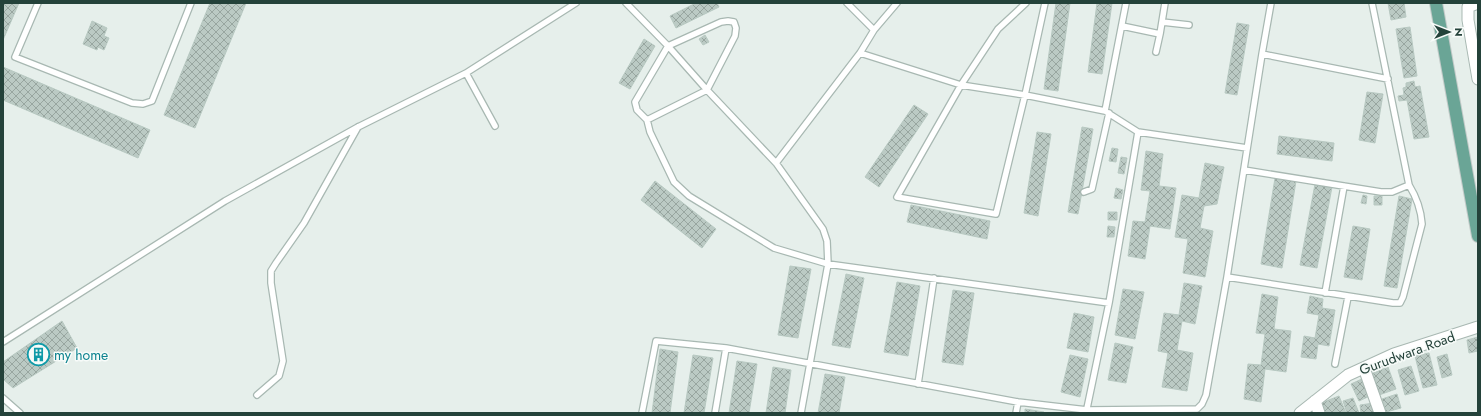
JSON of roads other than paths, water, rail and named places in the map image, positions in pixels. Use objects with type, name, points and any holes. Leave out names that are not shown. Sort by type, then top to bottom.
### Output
[{"type":"main road","points":[[1436,3],[1478,236]]},
{"type":"street","points":[[1478,3],[1468,7],[1468,20],[1478,79]]},
{"type":"street","name":"Gurudwara Road","points":[[1300,413],[1348,375],[1394,354],[1478,327]]},
{"type":"street","points":[[1364,368],[1380,413]]},
{"type":"street","points":[[1315,401],[1319,413]]},
{"type":"lane","points":[[38,3],[15,58],[132,103],[143,104],[152,101],[191,3]]},
{"type":"lane","points":[[3,342],[225,201],[358,127],[466,73],[576,3]]},
{"type":"lane","points":[[626,3],[668,46],[776,163],[823,229],[827,242],[828,264],[801,413]]},
{"type":"lane","points":[[847,3],[874,30]]},
{"type":"lane","points":[[776,163],[860,53],[874,30],[897,3]]},
{"type":"lane","points":[[1026,3],[998,29],[961,84],[897,197],[996,214],[1044,3]]},
{"type":"lane","points":[[1084,192],[1092,189],[1126,3]]},
{"type":"lane","points":[[1156,52],[1165,3]]},
{"type":"lane","points":[[642,413],[656,340],[726,348],[810,365],[1018,402],[1086,412],[1197,409],[1202,404],[1206,395],[1227,277],[1271,3]]},
{"type":"lane","points":[[1227,277],[1348,297],[1400,303],[1422,224],[1422,214],[1417,198],[1409,185],[1372,3]]},
{"type":"lane","points":[[647,120],[707,90],[735,36],[736,28],[734,22],[728,20],[720,22],[668,46],[635,102],[637,110],[647,120],[650,132],[674,182],[688,196],[774,248],[828,264],[1109,303]]},
{"type":"lane","points":[[1162,22],[1189,25]]},
{"type":"lane","points":[[1122,26],[1160,34]]},
{"type":"lane","points":[[860,53],[961,84],[1107,112],[1138,132],[1247,148]]},
{"type":"lane","points":[[1262,54],[1388,79]]},
{"type":"lane","points":[[466,73],[495,126]]},
{"type":"lane","points":[[257,395],[279,376],[283,361],[271,283],[271,272],[276,262],[304,223],[358,127]]},
{"type":"lane","points":[[1086,412],[1109,303],[1138,132]]},
{"type":"lane","points":[[1244,170],[1381,192],[1392,192],[1409,185]]},
{"type":"lane","points":[[1325,293],[1344,186]]},
{"type":"lane","points":[[918,384],[934,278]]},
{"type":"lane","points":[[1335,364],[1348,297]]},
{"type":"lane","points":[[715,413],[726,348]]},
{"type":"lane","points":[[3,398],[20,413]]},
{"type":"lane","points":[[1016,413],[1018,402]]},
{"type":"place","name":"my home","points":[[39,355]]}]
